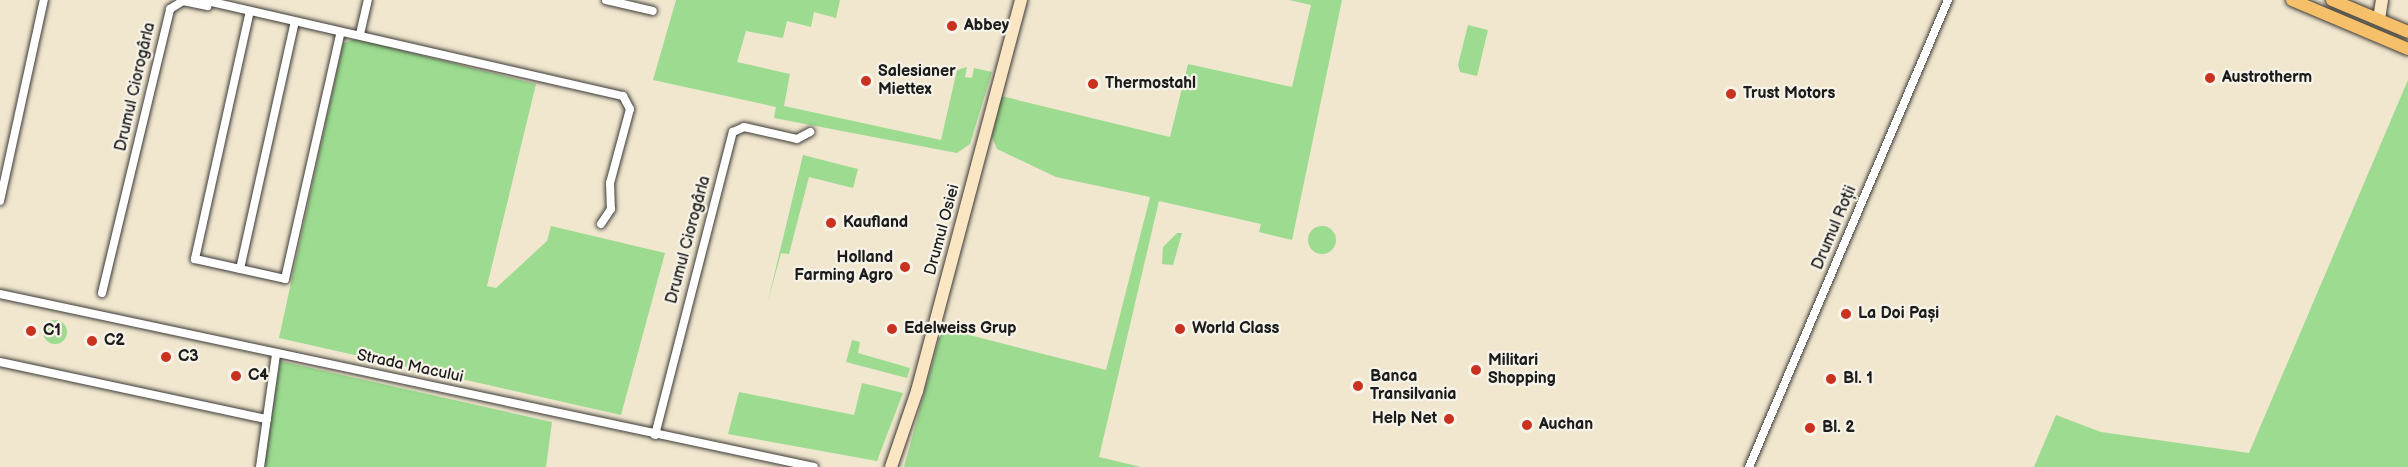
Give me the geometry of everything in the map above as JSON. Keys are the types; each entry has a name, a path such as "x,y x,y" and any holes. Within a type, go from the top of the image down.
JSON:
{"main road":[{"path":"2292,0 2408,49"},
{"path":"2332,0 2408,32"}],"street":[{"path":"0,201 44,0"},
{"path":"203,0 616,92 629,103 610,183 611,209 601,224"},
{"path":"360,34 368,0"},
{"path":"606,0 653,12"},
{"name":"Drumul Osiei","path":"891,466 917,391 1022,0"},
{"name":"Drumul Roții","path":"1749,467 1948,0"},
{"path":"2379,20 2382,0"},
{"name":"Drumul Ciorogârla","path":"102,293 170,9 183,1 340,35 360,34"},
{"path":"249,15 195,259 285,279 340,35"},
{"path":"240,269 294,25"},
{"name":"Drumul Ciorogârla","path":"655,435 733,132 744,127 797,139 810,132"},
{"name":"Strada Macului","path":"0,294 814,467"},
{"path":"260,467 276,354"},
{"path":"0,362 267,420"}],"green space":[{"path":"676,0 840,0 836,18 814,12 811,27 787,21 783,38 746,31 737,62 790,74 784,106 941,140 957,70 967,67 965,77 972,78 974,68 992,72 970,144 957,153 774,118 776,107 653,80"},
{"path":"1289,0 1342,0 1292,240 1259,232 1261,224 1159,201 1099,457 1141,467 904,467 942,328 1106,370 1150,197 1056,177 997,149 992,137 1001,96 1170,137 1188,64 1292,87 1311,5"},
{"path":"1468,25 1488,30 1477,76 1460,72 1458,65"},
{"path":"356,39 536,84 487,286 496,288 547,241 551,226 665,253 621,415 279,338 343,43"},
{"path":"2408,80 2408,467 2034,467 2056,415 2101,432 2249,453"},
{"path":"803,155 858,169 853,188 809,177 789,254 781,253 767,305"},
{"path":"1322,226 1332,230 1336,240 1332,250 1322,254 1312,250 1308,240 1312,230"},
{"path":"1177,233 1182,233 1173,265 1162,264 1163,247"},
{"path":"55,320 64,323 67,332 64,341 55,344 46,341 43,332 46,323"},
{"path":"852,340 860,342 858,353 910,368 907,378 846,362"},
{"path":"280,361 552,422 546,467 264,467"},
{"path":"862,383 903,393 877,461 728,434 739,392 854,415"}],"place":[{"name":"Abbey","path":"952,26"},
{"name":"Austrotherm","path":"2210,78"},
{"name":"Salesianer Miettex","path":"866,81"},
{"name":"Thermostahl","path":"1093,84"},
{"name":"Trust Motors","path":"1731,94"},
{"name":"Kaufland","path":"831,223"},
{"name":"Holland Farming Agro","path":"905,267"},
{"name":"La Doi Pași","path":"1846,314"},
{"name":"Edelweiss Grup","path":"892,329"},
{"name":"World Class","path":"1180,329"},
{"name":"C1","path":"31,331"},
{"name":"C2","path":"92,341"},
{"name":"C3","path":"166,357"},
{"name":"Militari Shopping","path":"1476,370"},
{"name":"C4","path":"236,376"},
{"name":"Bl. 1","path":"1831,379"},
{"name":"Banca Transilvania","path":"1358,386"},
{"name":"Help Net","path":"1449,419"},
{"name":"Auchan","path":"1527,425"},
{"name":"Bl. 2","path":"1810,428"}]}
